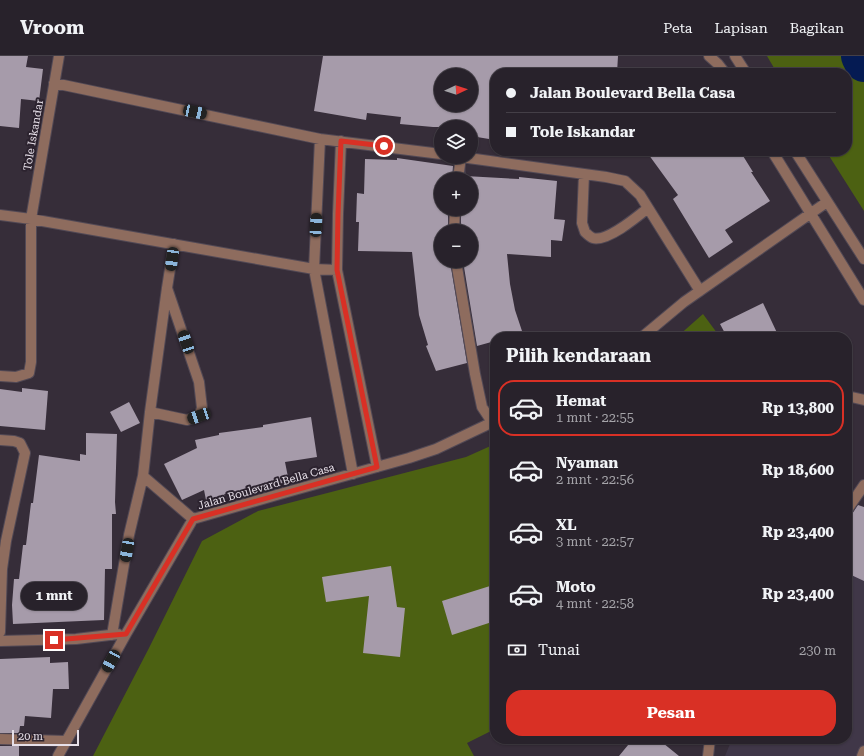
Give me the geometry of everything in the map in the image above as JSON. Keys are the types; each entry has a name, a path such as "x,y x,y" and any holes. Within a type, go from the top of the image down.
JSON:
{"street":[{"name":"Tole Iskandar","path":"0,376 16,377 28,373 31,362 31,219 59,56"},
{"path":"709,56 721,68"},
{"path":"735,56 743,68"},
{"path":"54,83 320,138 434,153"},
{"path":"320,138 314,268 354,474"},
{"path":"341,141 337,270 377,467"},
{"path":"775,156 864,300"},
{"path":"798,156 864,259"},
{"path":"478,159 625,181 640,195 700,291"},
{"path":"584,174 582,223 584,232 592,238 600,238 616,231 648,208"},
{"path":"648,332 684,302 827,202"},
{"path":"0,215 31,219 314,268 337,270"},
{"path":"112,635 129,535 143,476 150,412 174,244"},
{"name":"Jalan Boulevard Bella Casa","path":"457,268 476,380 482,407 490,417"},
{"path":"150,412 187,420 199,416 202,408 199,382 167,288"},
{"path":"852,397 864,400"},
{"name":"Jalan Boulevard Bella Casa","path":"58,756 126,634 193,519 436,450 490,424"},
{"path":"0,440 20,443 25,453 3,541 0,632"},
{"path":"143,476 193,519"},
{"path":"852,503 864,485"},
{"path":"0,641 76,639 126,634"},
{"path":"0,739 66,741"},
{"path":"708,756 709,744"},
{"path":"862,756 864,751"}],"shaded area":[{"path":"864,513 864,756 725,756 730,744 852,744 852,531"}],"green space":[{"path":"767,56 864,56 864,211 829,156 852,156 852,68 774,68"},
{"path":"703,314 716,332 683,332"},
{"path":"490,446 490,732 467,743 474,756 93,756 202,541 258,511 466,457"}],"building":[{"path":"0,56 28,56 26,67 43,69 39,101 21,99 19,128 0,126"},
{"path":"323,56 618,56 617,68 490,68 490,139 478,137 478,120 434,120 433,127 400,124 401,117 367,113 366,120 314,111"},
{"path":"650,156 743,156 753,172 751,172 770,201 725,230 733,242 709,258 673,199 678,195"},
{"path":"397,158 453,166 453,172 434,172 434,216 448,216 448,224 434,224 434,268 451,268 467,363 436,371 426,346 428,345 419,315 412,252 358,251 359,222 356,222 357,193 364,194 365,159 397,160"},
{"path":"478,177 519,179 519,177 557,181 554,219 565,220 562,241 551,240 551,257 507,254 510,284 515,310 522,332 490,332 490,342 477,346 464,268 478,268 478,224 461,224 461,216 478,216"},
{"path":"763,303 777,332 724,332 720,324"},
{"path":"22,388 48,391 45,430 0,426 0,389 22,392"},
{"path":"129,402 140,423 121,432 110,412"},
{"path":"311,417 317,457 285,462 289,482 266,486 267,488 224,494 225,496 206,500 204,490 182,500 164,464 197,448 195,440 219,435 219,433 263,427 263,425"},
{"path":"86,433 117,434 116,514 112,514 112,569 105,569 104,620 13,624 12,605 14,579 19,579 23,545 26,545 39,455 80,461 80,454 86,455"},
{"path":"858,505 864,507 864,581 852,575 852,514"},
{"path":"391,566 397,607 405,608 400,657 363,653 369,596 326,602 322,577"},
{"path":"490,586 490,623 452,635 442,601"},
{"path":"50,657 50,663 68,662 69,689 53,689 51,718 25,716 24,726 20,726 19,733 0,733 0,659"},
{"path":"629,744 664,744 679,756 619,756"},
{"path":"0,746 19,746 19,756 0,756"}],"waterway":[{"path":"861,56 864,62"}],"route":[{"path":"54,640 126,634 193,519 377,467 337,270 338,214 341,141 384,146"}]}
